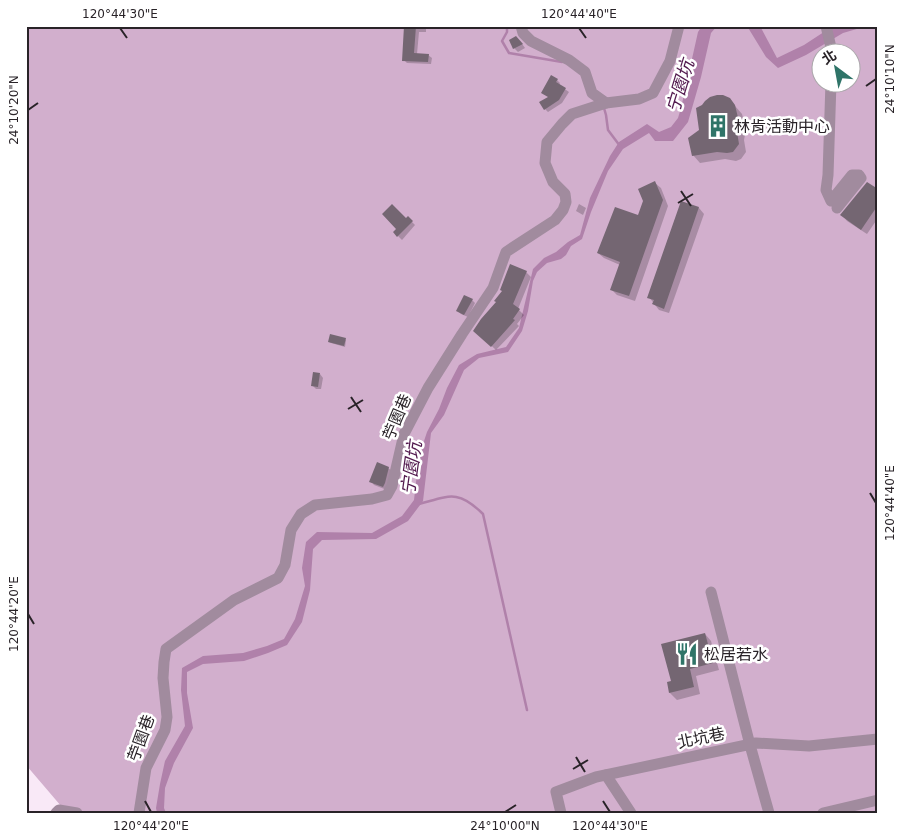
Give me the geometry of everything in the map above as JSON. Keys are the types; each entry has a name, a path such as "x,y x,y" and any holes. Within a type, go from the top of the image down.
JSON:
{"street":[{"path":"521,26 523,33 530,41 569,60 585,72 592,93 606,103"},
{"name":"苧園巷","path":"139,813 146,768 165,730 167,717 163,678 166,649 234,600 278,578 285,565 291,530 301,514 315,505 372,499 387,495 392,486 404,434 428,388 493,288 506,252 555,220 563,210 566,202 565,194 554,182 545,163 548,142 572,114 606,103 639,100 653,93 670,61 679,26"},
{"path":"826,26 830,42"},
{"path":"831,92 826,190 831,201 852,175 859,175 861,178 837,208"},
{"path":"711,592 768,813"},
{"name":"北坑巷","path":"561,813 556,792 596,777 756,743 808,746 878,739"},
{"path":"606,775 631,813"},
{"path":"823,813 878,800"},
{"path":"56,813 60,810 77,813"}],"shaded area":[{"path":"26,26 878,26 878,813 67,813 26,765"},
{"path":"702,26 717,26 711,33 688,122 673,141 655,141 649,133 623,149 608,171 582,239 571,246 566,255 561,259 547,263 537,272 533,281 528,311 522,331 508,352 479,358 464,370 444,415 431,433 423,501 408,521 376,539 322,540 313,549 310,590 302,622 287,645 244,661 203,664 187,672 187,693 193,728 174,763 165,788 164,808 166,813 157,813 156,808 165,761 185,726 181,690 182,668 203,656 243,653 284,639 295,619 305,586 302,568 306,542 317,532 372,533 402,516 414,500 419,456 427,432 459,365 477,354 506,347 519,328 533,269 544,258 580,235 590,198 610,156 619,142 647,124 659,132 671,127 678,118 698,32"},
{"path":"747,26 760,26 777,58 804,45 833,26 867,26 843,33 828,42 812,42 812,51 778,68 766,57"}],"building":[{"path":"404,26 416,26 414,53 429,54 428,62 402,61"},
{"path":"516,36 523,44 513,49 509,40"},
{"path":"551,75 558,79 556,82 566,88 559,100 544,110 539,102 548,97 541,93"},
{"name":"林肯活動中心","path":"717,95 730,98 735,105 739,122 737,132 739,144 733,152 717,152 692,156 688,138 699,130 696,108 710,97"},
{"path":"655,181 663,200 629,296 610,290 620,262 597,253 615,207 638,215 643,201 638,189"},
{"path":"867,182 878,189 878,205 861,230 840,215"},
{"path":"681,201 699,207 664,309 652,304 654,300 647,298"},
{"path":"392,204 406,218 408,216 413,221 397,237 393,232 396,229 382,214"},
{"path":"510,264 527,271 513,304 520,309 513,319 515,320 491,347 473,331 496,302 494,301 502,291 500,290"},
{"path":"464,295 473,299 464,315 456,311"},
{"path":"330,334 346,338 344,346 328,342"},
{"path":"313,372 320,373 318,387 311,386"},
{"path":"377,462 389,467 383,487 369,482"},
{"name":"松居若水","path":"705,633 713,663 690,669 694,687 669,693 667,682 671,681 661,644"}],"waterway":[{"path":"507,26 507,32 502,41 509,53 562,62"},
{"path":"604,108 608,130 620,146"},
{"name":"宁園坑","path":"419,504 446,497 460,498 467,501 483,514 527,710"}],"place":[{"name":"林肯活動中心","path":"718,126"},
{"name":"松居若水","path":"687,654"}]}
